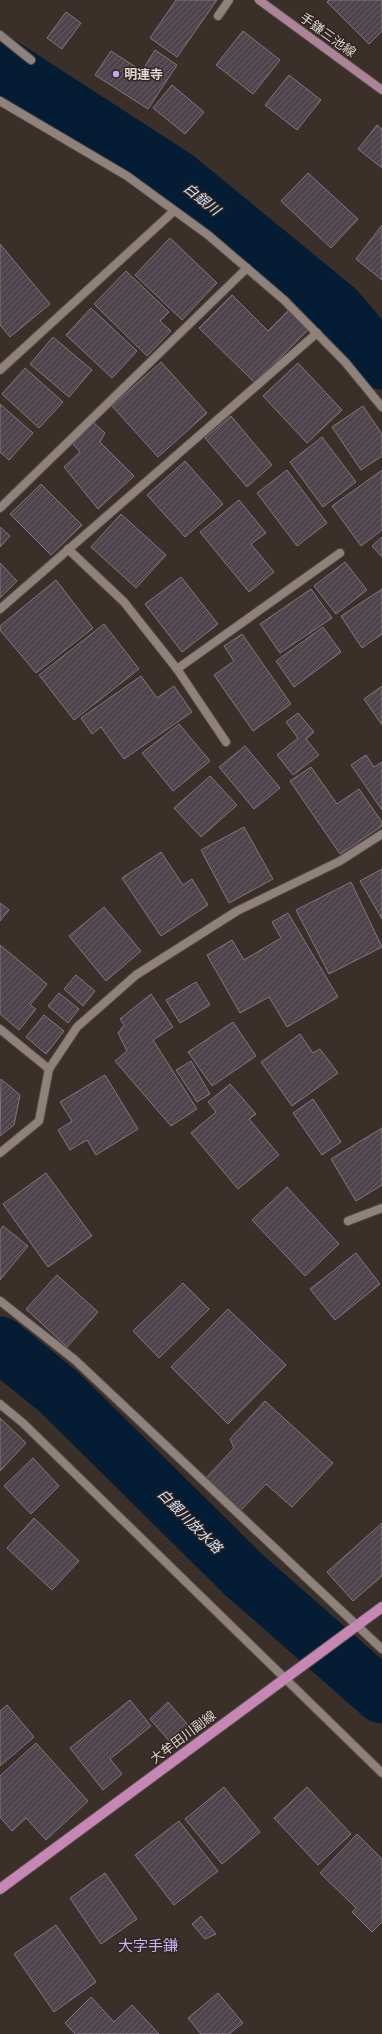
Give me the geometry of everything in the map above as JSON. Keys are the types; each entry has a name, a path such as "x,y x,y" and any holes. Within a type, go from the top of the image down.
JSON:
{"main road":[{"name":"手鎌三池線","path":"259,0 382,90"},
{"name":"大牟田川副線","path":"0,1889 382,1607"}],"street":[{"path":"218,16 230,0"},
{"path":"0,34 31,60"},
{"path":"0,101 127,176 208,235 284,300 345,362 382,407"},
{"path":"0,370 174,211"},
{"path":"0,508 247,268"},
{"path":"0,609 316,333"},
{"path":"68,549 124,602 177,669 226,742"},
{"path":"177,669 340,553"},
{"path":"0,1153 39,1121 49,1069 77,1027 136,975 237,912 340,861 382,834"},
{"path":"0,1029 49,1069"},
{"path":"348,1221 382,1208"},
{"path":"0,1301 75,1360 355,1627 382,1649"},
{"path":"0,1404 23,1423 382,1773"}],"building":[{"path":"176,0 217,0 177,57 150,38"},
{"path":"329,0 382,0 382,31 369,44 327,2"},
{"path":"66,12 81,23 62,49 47,38"},
{"path":"243,31 280,60 253,94 216,65"},
{"path":"155,50 177,65 148,109 95,75 111,51 142,71"},
{"path":"289,75 321,100 297,130 265,105"},
{"path":"172,85 204,112 185,134 153,108"},
{"path":"377,125 382,129 382,168 358,149"},
{"path":"308,173 358,219 331,248 281,201"},
{"path":"382,225 382,280 356,259"},
{"path":"170,238 217,283 182,320 135,275"},
{"path":"0,244 50,304 10,337 0,325"},
{"path":"126,271 169,312 160,321 171,331 147,356 94,304"},
{"path":"232,295 268,331 289,310 308,330 255,383 199,328"},
{"path":"91,308 137,351 112,378 66,335"},
{"path":"53,337 92,370 69,397 30,364"},
{"path":"161,362 207,413 158,457 112,406"},
{"path":"298,363 342,410 307,443 263,396"},
{"path":"25,368 63,402 39,428 2,394"},
{"path":"0,404 33,433 9,460 0,452"},
{"path":"363,406 382,434 382,456 361,470 332,427"},
{"path":"231,416 272,465 247,487 205,438"},
{"path":"94,423 105,433 100,442 134,476 98,509 64,467 80,452 73,444"},
{"path":"322,437 356,482 323,507 290,462"},
{"path":"185,461 223,504 185,537 147,495"},
{"path":"287,470 327,523 297,546 257,493"},
{"path":"382,470 382,530 361,546 332,506"},
{"path":"41,484 82,525 51,555 10,514"},
{"path":"239,500 266,533 251,544 274,572 249,592 200,532"},
{"path":"121,514 166,555 136,588 91,547"},
{"path":"0,527 10,536 0,547"},
{"path":"382,537 382,557 372,546"},
{"path":"345,562 367,590 336,614 314,586"},
{"path":"0,563 17,581 0,598"},
{"path":"181,577 218,624 182,652 145,604"},
{"path":"56,580 93,628 36,673 0,630 0,626"},
{"path":"311,589 332,618 280,653 260,624"},
{"path":"382,589 382,634 362,648 341,616"},
{"path":"104,624 139,669 74,720 39,675"},
{"path":"323,627 341,652 294,687 276,661"},
{"path":"242,634 291,704 253,731 214,675 234,661 224,646"},
{"path":"141,676 157,698 174,686 192,712 124,759 101,727 92,734 81,718"},
{"path":"382,686 382,725 364,699"},
{"path":"298,713 314,732 306,739 319,755 293,775 277,755 298,738 286,722"},
{"path":"179,724 210,761 173,791 142,753"},
{"path":"245,746 280,788 254,809 219,767"},
{"path":"366,755 374,767 382,762 382,810 351,765"},
{"path":"311,767 337,804 359,789 382,822 382,826 340,854 290,781"},
{"path":"210,776 237,805 201,837 174,808"},
{"path":"244,827 273,879 229,903 201,850"},
{"path":"161,852 183,885 192,879 208,905 161,936 122,878"},
{"path":"382,869 382,919 360,881"},
{"path":"351,882 382,947 329,974 296,910"},
{"path":"0,903 9,910 0,921"},
{"path":"104,907 141,951 106,981 69,936"},
{"path":"288,913 338,997 287,1027 269,997 240,1013 207,955 232,940 244,960 281,938 272,922"},
{"path":"0,945 47,984 30,1005 36,1009 19,1030 0,1014"},
{"path":"76,975 95,991 83,1006 64,989"},
{"path":"196,982 210,1005 180,1023 166,1000"},
{"path":"59,993 79,1009 68,1023 48,1006"},
{"path":"151,994 173,1027 153,1040 197,1109 171,1126 115,1061 127,1051 118,1033 124,1025 120,1019"},
{"path":"44,1015 64,1031 46,1054 26,1037"},
{"path":"233,1022 256,1056 212,1086 188,1052"},
{"path":"300,1034 313,1053 320,1049 338,1073 292,1106 261,1062"},
{"path":"191,1061 210,1094 197,1102 176,1070"},
{"path":"105,1075 138,1129 96,1155 87,1140 70,1150 58,1130 72,1121 60,1102"},
{"path":"1,1079 20,1095 14,1125 0,1136"},
{"path":"230,1084 256,1114 249,1119 279,1155 238,1189 191,1133 216,1112 208,1102"},
{"path":"313,1099 341,1142 322,1155 293,1113"},
{"path":"382,1128 382,1185 356,1201 331,1159"},
{"path":"46,1173 92,1236 48,1267 3,1204"},
{"path":"287,1187 339,1244 305,1276 252,1220"},
{"path":"3,1226 28,1246 0,1280 0,1230"},
{"path":"356,1253 380,1284 335,1320 310,1289"},
{"path":"57,1275 98,1312 67,1347 26,1309"},
{"path":"183,1283 209,1309 159,1358 133,1331"},
{"path":"228,1309 286,1365 228,1424 171,1367"},
{"path":"265,1401 333,1463 292,1507 266,1484 240,1511 205,1479 234,1448 230,1439"},
{"path":"0,1418 26,1443 0,1471"},
{"path":"33,1458 59,1486 31,1514 4,1486"},
{"path":"34,1518 79,1561 52,1590 7,1548"},
{"path":"382,1523 382,1576 353,1601 327,1572"},
{"path":"130,1700 151,1726 110,1759 122,1774 103,1790 70,1748"},
{"path":"168,1702 189,1726 171,1743 150,1719"},
{"path":"7,1705 34,1737 0,1766 0,1711"},
{"path":"36,1743 88,1801 46,1840 26,1818 12,1831 0,1817 0,1776"},
{"path":"224,1787 260,1832 222,1864 185,1819"},
{"path":"307,1787 351,1834 318,1865 274,1818"},
{"path":"179,1821 218,1871 174,1905 135,1855"},
{"path":"357,1834 382,1859 382,1922 372,1932 352,1912 356,1908 320,1873"},
{"path":"105,1873 137,1919 101,1944 70,1898"},
{"path":"201,1916 216,1934 205,1939 192,1924"},
{"path":"56,1925 96,1982 54,2012 14,1954"},
{"path":"218,1993 243,2023 229,2034 201,2034 188,2018"},
{"path":"91,1997 114,2022 132,2005 159,2034 75,2034 65,2023"}],"waterway":[{"name":"白銀川","path":"0,63 176,177 337,309 382,362"},
{"name":"白銀川放水路","path":"0,1344 59,1392 243,1574 382,1696"}],"place":[{"name":"明連寺","path":"116,74"}],"district":[{"name":"大字手鎌","path":"148,1945"}]}
